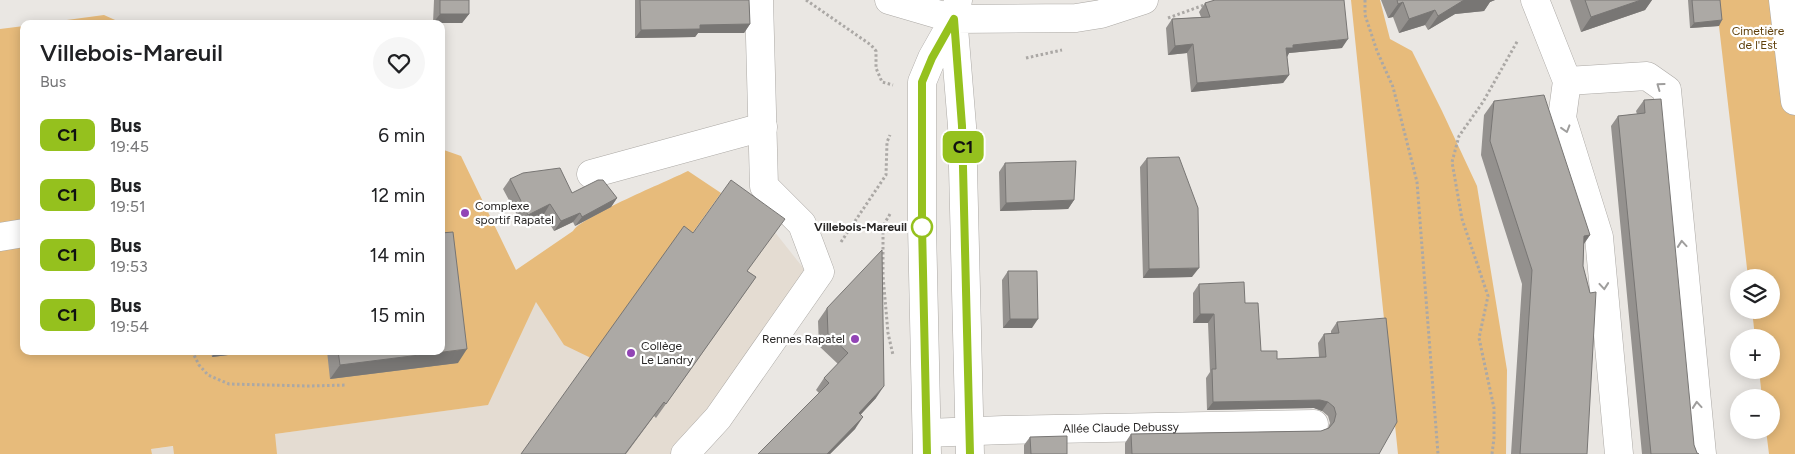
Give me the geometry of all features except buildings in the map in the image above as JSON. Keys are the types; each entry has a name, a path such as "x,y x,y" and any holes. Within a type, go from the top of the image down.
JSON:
{"main road":[{"path":"685,454 718,418 820,272 802,224 764,186 759,0"},
{"path":"889,0 1076,18 1101,14 1144,0"},
{"path":"1783,0 1795,102"},
{"path":"1535,1 1567,81 1562,118 1599,237 1619,454"},
{"path":"954,6 962,126 970,443"},
{"path":"927,444 922,226 922,82 954,6"},
{"path":"1567,81 1646,76 1667,90 1702,454"},
{"path":"591,174 763,127"},
{"path":"0,237 20,234"},
{"name":"Allée Claude Debussy","path":"927,444 1314,424"}],"path":[{"path":"806,0 871,45 876,52 876,68 882,82 893,85 897,91"},
{"path":"1365,0 1365,15 1377,51 1393,87 1417,182 1438,454"},
{"path":"1492,454 1494,408 1479,338 1488,296 1462,218 1452,162 1459,136 1483,102 1518,40 1526,14 1535,1"},
{"path":"1026,58 1066,50"},
{"path":"840,242 886,175 887,142 891,134"},
{"path":"194,355 199,365 208,375 229,384 309,386 346,384"}],"shaded area":[{"name":"Collège Le Landry","path":"688,171 774,231 808,274 691,434 673,454 152,454 151,449 487,405 536,301 577,225"}],"green space":[{"path":"1351,0 1380,0 1390,39 1412,51 1477,186 1507,370 1506,454 1398,454"},
{"name":"Cimetière de l'Est","path":"1716,0 1795,0 1795,454 1769,454 1767,439 1780,439 1780,389 1761,389 1760,379 1780,379 1780,329 1754,329 1753,319 1780,319 1780,269 1747,269"},
{"path":"104,15 115,20 67,20"},
{"name":"Complexe sportif Rapatel","path":"20,26 20,355 445,355 445,150 461,156 516,270 593,216 688,171 721,193 683,246 591,358 564,345 536,302 488,405 275,434 277,454 174,454 173,446 151,449 152,454 0,454 0,29"}],"bus line":[{"name":"C1","path":"927,454 922,226 922,82 932,58 954,19 962,126 970,454"}],"place":[{"name":"Complexe sportif Rapatel","path":"465,213"},
{"name":"Villebois-Mareuil","path":"922,227"},
{"name":"Rennes Rapatel","path":"855,339"},
{"name":"Collège Le Landry","path":"631,353"}]}
